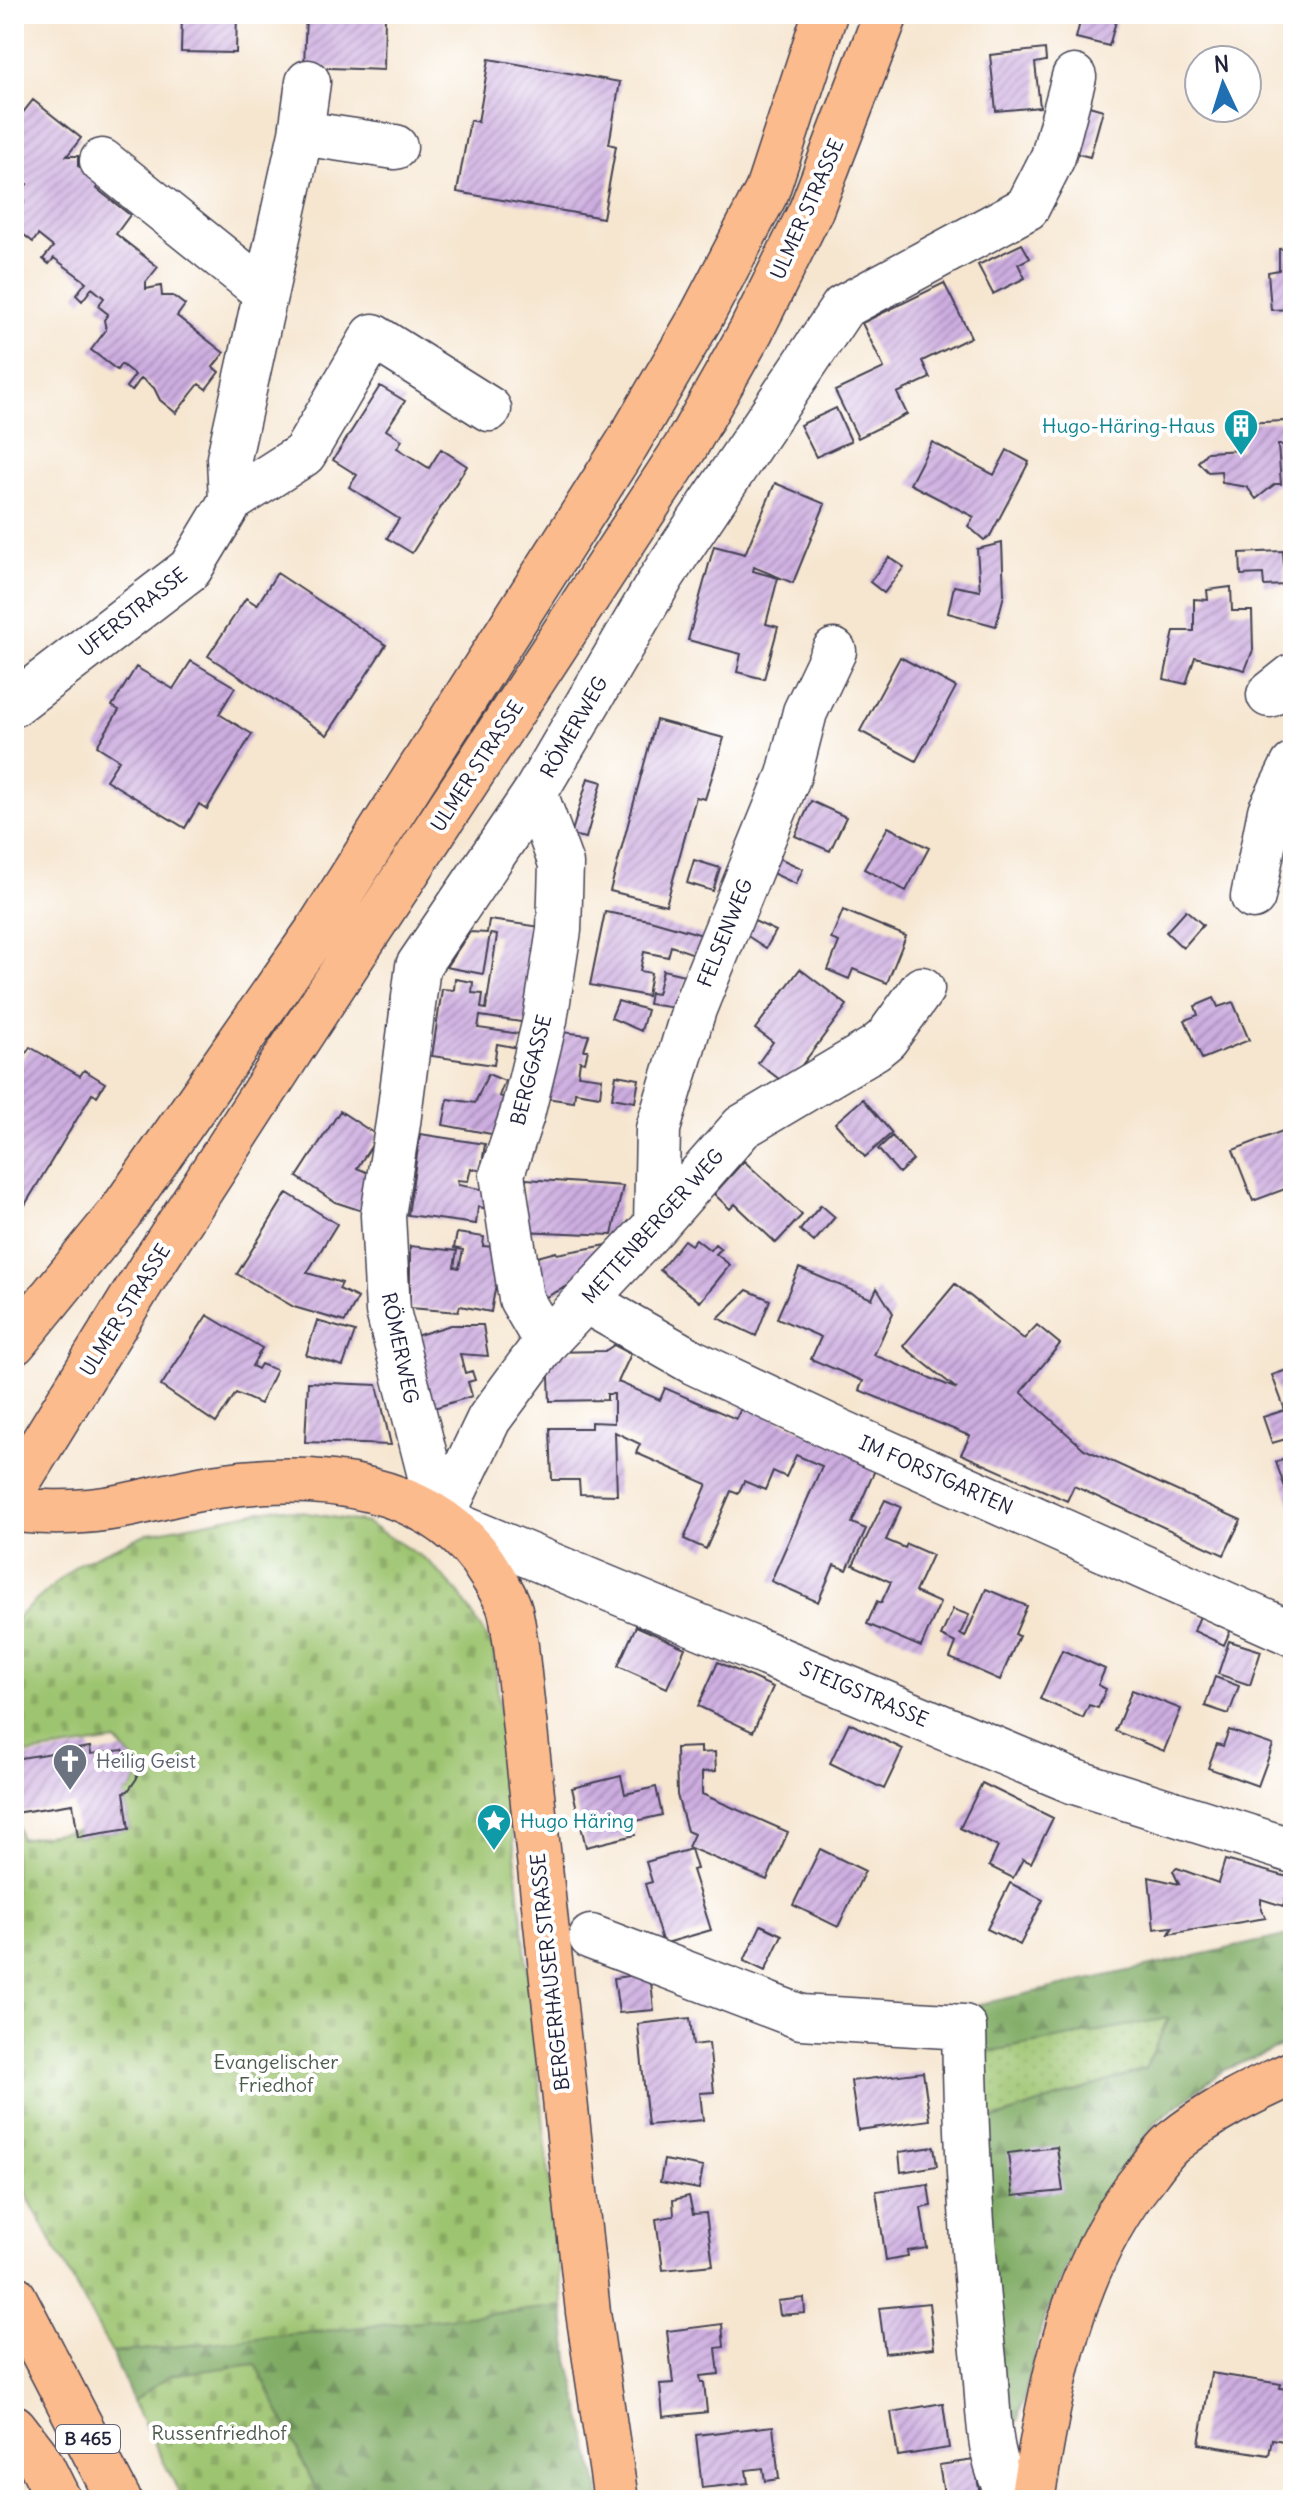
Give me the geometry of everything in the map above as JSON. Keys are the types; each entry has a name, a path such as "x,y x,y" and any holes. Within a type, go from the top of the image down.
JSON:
{"main road":[{"path":"14,1343 120,1213 317,931 627,444 700,319 767,191 825,14"},
{"name":"ULMER STRASSE","path":"14,1489 149,1270 685,448 751,331 811,210 886,14"},
{"name":"BERGERHAUSER STRASSE","path":"14,1510 70,1513 120,1507 215,1486 265,1480 315,1481 374,1491 441,1519 468,1541 510,1607 588,2312 616,2500"},
{"path":"1032,2500 1048,2403 1061,2350 1080,2290 1127,2198 1170,2144 1241,2097 1293,2073"},
{"name":"B 465","path":"14,2297 119,2500"},
{"name":"B 465","path":"14,2427 38,2458 59,2500"}],"street":[{"name":"RÖMERWEG","path":"441,1519 388,1311 383,1215 418,966 535,793 663,575 843,307 1027,208 1053,157 1074,77"},
{"path":"231,501 229,458 301,133 308,82"},
{"path":"301,133 395,147"},
{"path":"102,161 265,292"},
{"path":"231,501 304,454 373,336 489,409"},
{"name":"UFERSTRASSE","path":"14,704 190,569 231,501"},
{"name":"FELSENWEG","path":"656,1225 658,1129 694,1009 789,775 805,712 834,651"},
{"path":"1253,897 1270,811 1293,765"},
{"name":"BERGGASSE","path":"535,793 561,864 559,930 545,1020 522,1115 502,1174 521,1299 546,1342"},
{"name":"METTENBERGER WEG","path":"441,1519 489,1419 546,1342 656,1225 742,1127 875,1048 886,1039 922,989"},
{"name":"IM FORSTGARTEN","path":"586,1301 693,1362 839,1431 1293,1634"},
{"name":"STEIGSTRASSE","path":"441,1519 1072,1781 1293,1851"},
{"path":"591,1937 801,2017 964,2027 973,2259 993,2448 1001,2483 1012,2498 1020,2500"}],"green space":[{"name":"Evangelischer Friedhof","path":"277,1508 367,1523 428,1561 459,1593 493,1648 563,2306 112,2353 25,2192 14,2122 14,1819 17,1818 20,1839 77,1830 78,1837 129,1829 124,1792 129,1792 138,1778 135,1761 116,1741 14,1756 14,1620 79,1563 148,1533"},
{"path":"1293,1934 1293,2042 1224,2070 1156,2122 1094,2205 1042,2324 1018,2421 1000,2422 979,2124 1145,2069 1169,2018 975,2054 972,2006"},
{"path":"1169,2017 1145,2069 979,2124 975,2054"},
{"path":"563,2306 569,2359 601,2500 321,2500 256,2364 170,2375 133,2401 112,2353"},
{"name":"Russenfriedhof","path":"256,2364 321,2500 183,2500 133,2401 170,2375"}],"building":[{"path":"182,14 237,14 236,53 181,52"},
{"path":"306,14 385,14 384,70 304,67"},
{"path":"1082,14 1118,14 1109,46 1076,38"},
{"path":"1045,49 1046,61 1035,63 1040,107 996,111 990,55"},
{"path":"489,59 620,82 609,144 616,146 603,218 457,192 470,120 478,122"},
{"path":"33,100 81,138 67,156 78,156 78,166 104,178 96,188 130,215 116,234 158,267 146,282 146,289 161,286 162,296 173,296 185,305 177,316 224,353 213,367 219,372 206,389 199,384 176,413 141,378 132,391 126,387 135,375 121,364 117,370 91,350 106,330 104,320 108,314 98,306 104,298 92,288 82,301 76,295 86,282 54,258 49,264 43,259 53,247 38,235 33,242 14,227 14,215 24,203 22,191 27,184 19,178 25,171 14,162 14,148 25,134 14,124"},
{"path":"1082,104 1103,110 1090,157 1070,152"},
{"path":"1022,244 1030,258 1018,264 1025,278 993,294 978,265"},
{"path":"1293,248 1293,309 1271,310 1268,272 1279,270 1279,249"},
{"path":"944,283 971,337 922,361 930,378 897,393 907,414 858,438 835,391 884,368 862,323"},
{"path":"380,386 405,401 386,430 402,440 397,448 429,468 441,449 467,466 412,553 387,538 399,519 349,487 357,475 333,460"},
{"path":"836,408 851,441 816,457 800,425"},
{"name":"Hugo-Häring-Haus","path":"1284,421 1292,427 1287,432 1288,445 1278,445 1281,484 1275,484 1256,499 1247,487 1222,483 1221,471 1208,472 1198,462 1207,452 1241,450 1241,423"},
{"path":"932,442 994,475 1007,450 1029,462 990,536 984,540 968,526 974,517 910,484"},
{"path":"775,483 825,504 793,583 754,567 753,571 778,578 766,624 778,627 764,679 737,672 741,654 688,640 714,546 745,554"},
{"path":"1002,543 1004,595 996,626 948,613 954,586 980,591 977,549"},
{"path":"1283,551 1285,585 1264,586 1263,574 1241,575 1240,553"},
{"path":"889,557 904,567 884,593 870,582"},
{"path":"277,573 386,645 327,735 208,656 246,598 257,605"},
{"path":"1231,587 1232,611 1252,611 1253,650 1245,670 1195,657 1186,684 1164,679 1174,631 1194,631 1194,599 1208,600 1207,590"},
{"path":"900,657 956,687 916,761 860,731"},
{"path":"191,661 235,687 219,714 252,734 207,809 199,804 185,828 106,780 119,760 97,746 119,710 112,706 136,667 173,689"},
{"path":"656,720 724,738 705,799 696,797 666,905 610,891"},
{"path":"588,778 602,782 586,838 571,835"},
{"path":"811,801 846,817 830,851 795,836"},
{"path":"888,827 929,848 906,891 864,869"},
{"path":"777,857 803,869 796,884 770,872"},
{"path":"694,860 720,868 713,891 687,883"},
{"path":"843,910 906,936 887,983 853,969 849,979 828,970 839,942 831,939"},
{"path":"1186,910 1203,925 1183,948 1166,932"},
{"path":"605,912 650,920 706,936 700,956 671,946 668,957 644,952 640,971 651,973 647,996 590,985"},
{"path":"750,919 776,931 766,948 743,933"},
{"path":"489,920 549,928 535,1024 480,1016 478,1028 521,1034 519,1048 497,1044 494,1065 432,1056 442,989 454,990 455,979 473,982 472,993 483,994 481,1008 486,1009 497,935 490,934 483,974 446,967 470,932 487,933"},
{"path":"800,969 847,1005 787,1085 758,1063 773,1042 755,1029"},
{"path":"663,970 688,976 675,1008 648,1004 650,993 657,994"},
{"path":"1214,998 1218,1007 1233,1002 1249,1040 1202,1059 1185,1020 1198,1015 1195,1006"},
{"path":"618,1001 647,1010 641,1031 611,1018"},
{"path":"552,1031 589,1035 584,1050 588,1050 585,1062 580,1061 578,1075 602,1078 600,1096 575,1092 574,1102 538,1097"},
{"path":"30,1047 80,1076 84,1070 105,1083 97,1096 92,1094 14,1223 14,1066 17,1068"},
{"path":"488,1074 505,1081 499,1096 510,1100 502,1136 443,1125 448,1099 475,1103"},
{"path":"616,1075 639,1079 635,1102 612,1098"},
{"path":"863,1099 892,1133 865,1157 835,1123"},
{"path":"340,1111 378,1136 357,1168 373,1175 368,1213 335,1202 297,1177"},
{"path":"1293,1127 1293,1186 1253,1201 1233,1150"},
{"path":"420,1134 485,1144 481,1171 471,1168 468,1181 457,1180 458,1185 486,1190 485,1209 478,1206 476,1224 408,1215"},
{"path":"892,1136 913,1160 899,1173 878,1149"},
{"path":"744,1161 802,1215 776,1243 735,1204 730,1209 714,1194"},
{"path":"526,1179 623,1186 612,1235 522,1231"},
{"path":"287,1193 337,1224 307,1273 342,1283 339,1289 358,1298 345,1322 294,1307 237,1274"},
{"path":"821,1205 835,1217 814,1242 800,1230"},
{"path":"457,1233 484,1237 483,1246 494,1247 497,1278 491,1312 460,1306 458,1312 410,1308 410,1246 457,1251 454,1267 459,1268 463,1250 454,1248"},
{"path":"696,1239 710,1250 715,1244 721,1249 716,1254 730,1265 700,1302 660,1270 684,1240 691,1245"},
{"path":"607,1245 608,1263 604,1268 538,1301 530,1259"},
{"path":"799,1268 872,1299 877,1288 893,1313 874,1355 957,1389 903,1346 955,1284 1024,1339 1037,1325 1060,1344 1021,1392 1084,1449 1241,1520 1224,1555 1074,1486 1067,1501 961,1454 970,1436 859,1390 863,1381 811,1359 821,1337 777,1318"},
{"path":"747,1290 770,1300 756,1336 718,1318"},
{"path":"207,1315 262,1348 252,1366 258,1369 261,1364 276,1370 260,1404 236,1393 216,1423 161,1386"},
{"path":"317,1321 355,1332 343,1366 306,1355"},
{"path":"451,1325 483,1325 488,1356 460,1354 465,1373 472,1371 475,1380 468,1382 472,1396 431,1409 409,1338"},
{"path":"614,1345 631,1354 618,1382 660,1400 665,1388 736,1419 743,1404 878,1463 852,1523 866,1529 847,1570 834,1565 818,1602 771,1581 822,1466 796,1455 786,1477 773,1471 765,1490 744,1481 738,1494 731,1491 706,1549 684,1539 707,1484 636,1453 640,1444 615,1432 617,1495 580,1494 579,1480 552,1480 550,1428 591,1428 591,1422 614,1423 614,1394 607,1394 607,1400 550,1401 548,1352 605,1351"},
{"path":"1293,1368 1293,1437 1272,1443 1263,1417 1285,1410 1272,1375"},
{"path":"308,1382 377,1385 391,1445 305,1442"},
{"path":"1293,1457 1293,1511 1276,1462"},
{"path":"885,1500 901,1507 886,1540 905,1548 907,1544 932,1555 915,1592 940,1603 921,1647 867,1624 877,1601 881,1603 891,1582 853,1565"},
{"path":"986,1589 1027,1606 1015,1634 1019,1636 1000,1680 950,1658 956,1643 941,1636 953,1609 969,1615 960,1634 965,1637"},
{"path":"1200,1616 1231,1629 1224,1645 1194,1631"},
{"path":"636,1626 685,1648 667,1688 618,1666"},
{"path":"1229,1641 1261,1651 1250,1685 1218,1674"},
{"path":"1062,1650 1105,1669 1098,1685 1106,1689 1098,1708 1089,1705 1083,1718 1040,1699"},
{"path":"718,1662 773,1687 753,1732 698,1706"},
{"path":"1215,1677 1239,1686 1229,1714 1205,1706"},
{"path":"1132,1690 1181,1709 1164,1751 1115,1731"},
{"path":"849,1723 903,1749 884,1789 830,1763"},
{"path":"1229,1730 1273,1745 1258,1786 1208,1768 1217,1744 1223,1746"},
{"name":"Heilig Geist","path":"90,1747 91,1754 123,1750 135,1761 137,1778 124,1792 129,1829 78,1837 73,1804 14,1813 14,1759"},
{"path":"701,1747 701,1753 715,1752 716,1771 702,1772 702,1794 788,1832 767,1880 688,1847 694,1834 687,1831 677,1795 676,1748"},
{"path":"621,1776 625,1794 656,1787 662,1815 632,1822 635,1835 586,1847 572,1788"},
{"path":"982,1783 1053,1818 1031,1863 1023,1859 1013,1878 989,1866 998,1847 960,1828"},
{"path":"691,1849 697,1869 692,1870 711,1930 663,1944 645,1884 652,1882 646,1862"},
{"path":"820,1849 865,1871 838,1927 793,1905"},
{"path":"1225,1860 1292,1878 1283,1906 1261,1899 1261,1909 1266,1918 1169,1934 1173,1927 1154,1929 1149,1877 1179,1884 1173,1871 1177,1868 1218,1883"},
{"path":"1010,1883 1043,1900 1020,1945 987,1929"},
{"path":"761,1925 782,1935 765,1971 744,1961"},
{"path":"650,1973 654,2010 619,2013 614,1978"},
{"path":"690,2018 693,2045 709,2043 714,2092 700,2093 703,2120 648,2125 638,2024"},
{"path":"923,2072 930,2120 858,2130 851,2081"},
{"path":"934,2147 937,2166 901,2172 899,2152"},
{"path":"1057,2147 1063,2191 1013,2196 1008,2153"},
{"path":"664,2160 703,2167 699,2189 660,2182"},
{"path":"928,2184 931,2206 921,2208 927,2248 907,2251 908,2256 886,2260 876,2191"},
{"path":"689,2196 693,2214 706,2213 713,2265 663,2270 656,2219 674,2216 673,2200"},
{"path":"804,2298 805,2313 780,2315 778,2301"},
{"path":"929,2303 934,2348 885,2353 879,2308"},
{"path":"722,2324 724,2347 716,2348 719,2374 700,2376 701,2382 704,2382 707,2412 663,2417 660,2384 673,2383 667,2331"},
{"path":"1211,2373 1281,2384 1280,2388 1293,2390 1293,2436 1285,2435 1284,2441 1272,2439 1269,2455 1199,2444"},
{"path":"943,2403 949,2448 898,2456 891,2412"},
{"path":"773,2426 779,2479 765,2481 763,2468 746,2470 748,2483 702,2488 696,2435"},
{"path":"974,2460 981,2500 945,2500 939,2465"}],"place":[{"name":"Hugo-Häring-Haus","path":"1241,457"},
{"name":"Heilig Geist","path":"70,1792"},
{"name":"Hugo Häring","path":"494,1852"}]}
